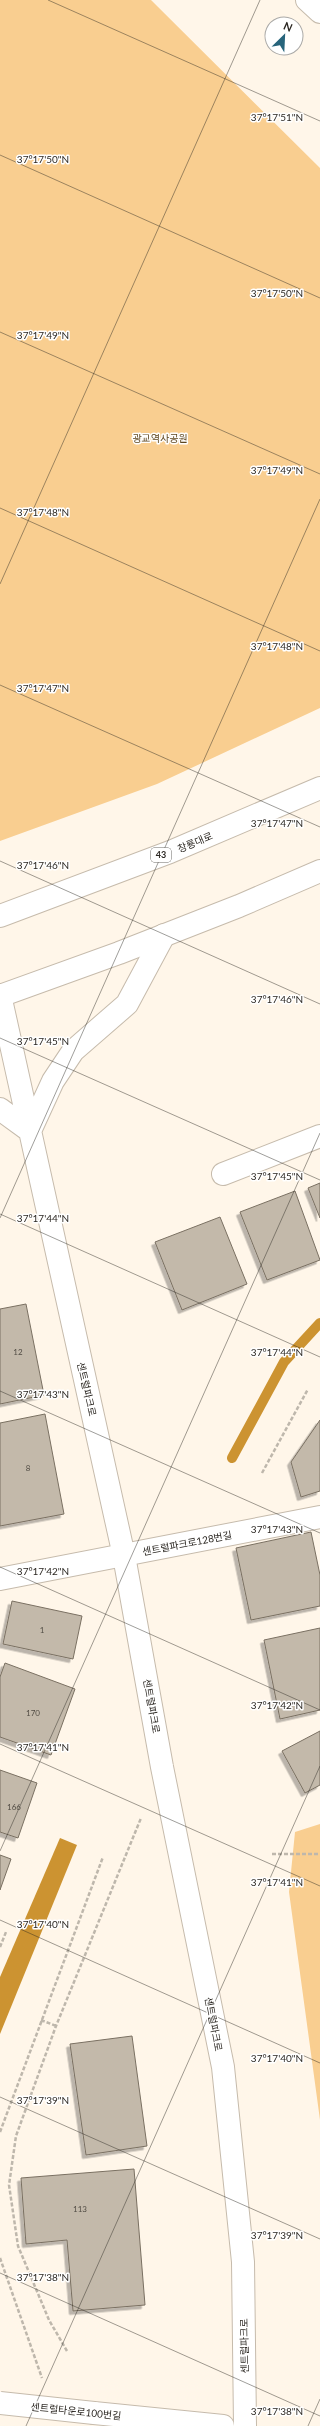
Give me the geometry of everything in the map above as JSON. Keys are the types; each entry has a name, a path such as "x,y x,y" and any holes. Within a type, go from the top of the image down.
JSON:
{"main road":[{"path":"307,0 320,11"},
{"path":"311,0 320,11"},
{"name":"창룡대로","path":"0,916 170,852 320,788"},
{"path":"0,995 164,935 320,870"},
{"path":"0,1109 30,1131 53,1081 61,1069 74,1051 127,1004 164,935"},
{"name":"센트럴파크로","path":"0,995 124,1556 162,1766 223,2067 243,2262 245,2426"},
{"path":"223,1174 320,1136"},
{"name":"센트럴파크로128번길","path":"0,1579 320,1517"},
{"name":"센트럴타운로100번길","path":"0,2403 223,2426"}],"path":[{"path":"262,1473 308,1389"},
{"path":"67,2351 49,2320 18,2246 9,2185 16,2136 56,2026 141,1817"},
{"path":"272,1854 320,1854"},
{"path":"0,2132 103,1857"},
{"path":"0,1947 6,1932"},
{"path":"41,2020 56,2026"},
{"path":"0,2258 44,2383"}],"green space":[{"name":"광교역사공원","path":"0,0 151,0 320,168 320,708 157,784 0,841"},
{"path":"320,1824 320,2120 289,1892 295,1832"}],"shaded area":[{"path":"60,1838 77,1845 0,2034 0,1977"}],"building":[{"path":"320,1183 320,1218 308,1188"},
{"path":"295,1191 320,1260 267,1280 240,1212"},
{"path":"220,1217 247,1284 182,1310 155,1242"},
{"path":"26,1304 44,1395 0,1404 0,1309"},
{"path":"45,1414 64,1514 0,1526 0,1423"},
{"path":"320,1420 320,1491 301,1497 291,1462"},
{"path":"311,1532 320,1575 320,1606 251,1620 236,1548"},
{"path":"12,1601 82,1616 73,1659 3,1644"},
{"path":"320,1628 320,1710 280,1719 264,1640"},
{"path":"5,1663 75,1689 51,1755 0,1737 0,1677"},
{"path":"320,1731 320,1785 305,1793 282,1751"},
{"path":"0,1770 37,1783 18,1838 0,1832"},
{"path":"0,1855 11,1859 0,1890"},
{"path":"132,2036 147,2146 86,2155 70,2044"},
{"path":"134,2169 145,2305 73,2311 67,2240 26,2244 21,2178"}],"waterway":[{"path":"232,1458 284,1362 320,1323"}]}
